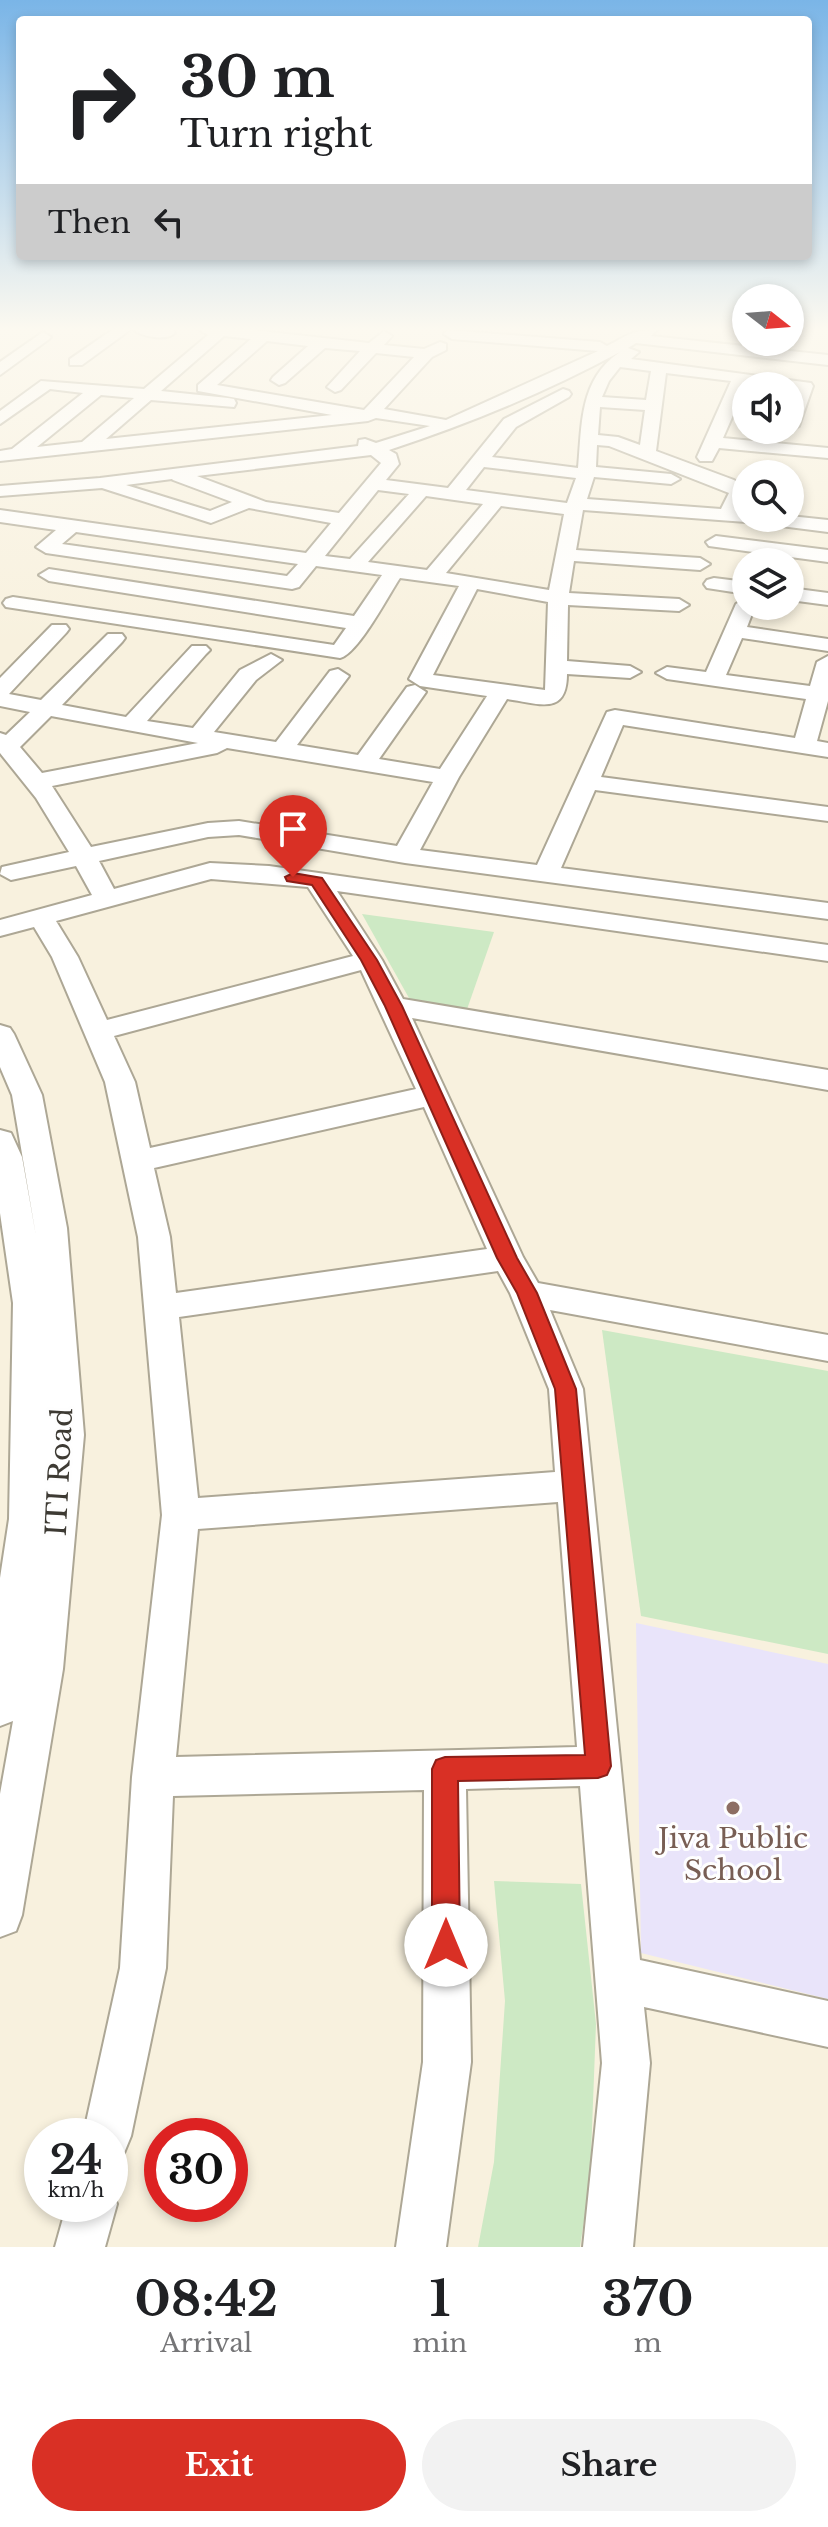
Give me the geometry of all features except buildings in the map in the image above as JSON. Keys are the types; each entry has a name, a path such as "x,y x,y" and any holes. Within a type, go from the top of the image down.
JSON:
{"street":[{"path":"9,455 36,435"},
{"path":"88,446 101,435"},
{"path":"162,440 167,435"},
{"path":"9,455 213,435"},
{"path":"370,446 402,435"},
{"path":"0,483 167,471 370,446 412,435"},
{"path":"453,494 500,435"},
{"path":"534,504 554,470 578,443 581,435"},
{"path":"647,454 649,435"},
{"path":"696,472 717,435"},
{"path":"578,443 612,441 732,487"},
{"path":"714,442 778,460"},
{"path":"471,582 420,679 554,697 558,598 586,472 578,443"},
{"path":"71,527 46,547 292,583 390,464 390,458 370,446"},
{"path":"788,460 828,453"},
{"path":"479,461 671,479"},
{"path":"0,491 100,483 167,471 262,507 346,520"},
{"path":"100,483 206,516 217,516 248,502"},
{"path":"376,484 534,504 691,531"},
{"path":"354,566 421,491"},
{"path":"432,577 497,499"},
{"path":"575,512 732,515"},
{"path":"0,516 471,582 558,598 679,605"},
{"path":"804,523 828,526"},
{"path":"716,542 828,556"},
{"path":"6,608 79,552"},
{"path":"567,555 700,564"},
{"path":"282,750 394,572"},
{"path":"49,575 362,624"},
{"path":"714,584 732,586"},
{"path":"804,596 828,599"},
{"path":"6,608 338,664"},
{"path":"713,680 739,620"},
{"path":"0,691 59,629"},
{"path":"734,631 828,645"},
{"path":"106,898 39,781 4,744 48,709 115,638"},
{"path":"131,725 199,650"},
{"path":"557,657 617,652"},
{"path":"557,657 630,672"},
{"path":"199,736 248,675 271,660"},
{"path":"804,746 828,662"},
{"path":"667,673 817,694"},
{"path":"364,763 415,692"},
{"path":"405,855 447,777 501,692"},
{"path":"0,699 131,725 447,777"},
{"path":"546,874 615,717 828,750"},
{"path":"39,781 236,742"},
{"path":"587,782 828,814"},
{"path":"11,872 208,830 239,828 405,855 828,911"},
{"path":"0,928 210,871 269,874 828,953"},
{"path":"317,881 369,960 393,1006 507,1258 527,1293 566,1389 626,2063 608,2247"},
{"path":"40,916 65,957 120,1082 154,1237 181,1515 153,1777 143,1968 111,2118"},
{"path":"97,1031 369,960"},
{"path":"393,1006 828,1080"},
{"name":"ITI Road","path":"0,1034 27,1095 51,1228 66,1435 43,1669 0,1915"},
{"path":"137,1161 432,1095"},
{"name":"ITI Road","path":"0,1140 7,1157 30,1303 28,1519 0,1707"},
{"path":"162,1307 507,1258"},
{"path":"527,1293 828,1348"},
{"path":"181,1515 576,1486"},
{"path":"153,1777 598,1766"},
{"path":"421,2247 447,2062 445,1769"},
{"path":"619,1979 828,2024"},
{"path":"80,2247 87,2222"}],"shaded area":[{"name":"Jiva Public School","path":"636,1623 828,1664 828,1999 641,1953"}],"green space":[{"path":"362,914 494,932 465,1015 414,1007"},
{"path":"602,1330 828,1371 828,1654 641,1616"},
{"path":"494,1881 581,1884 596,2024 590,2181 580,2247 478,2247 494,2162 505,2001"}],"place":[{"name":"Jiva Public School","path":"733,1808"}],"route":[{"path":"293,877 317,881 369,960 393,1006 507,1258 527,1293 566,1389 598,1766 445,1769 446,1945"}]}
